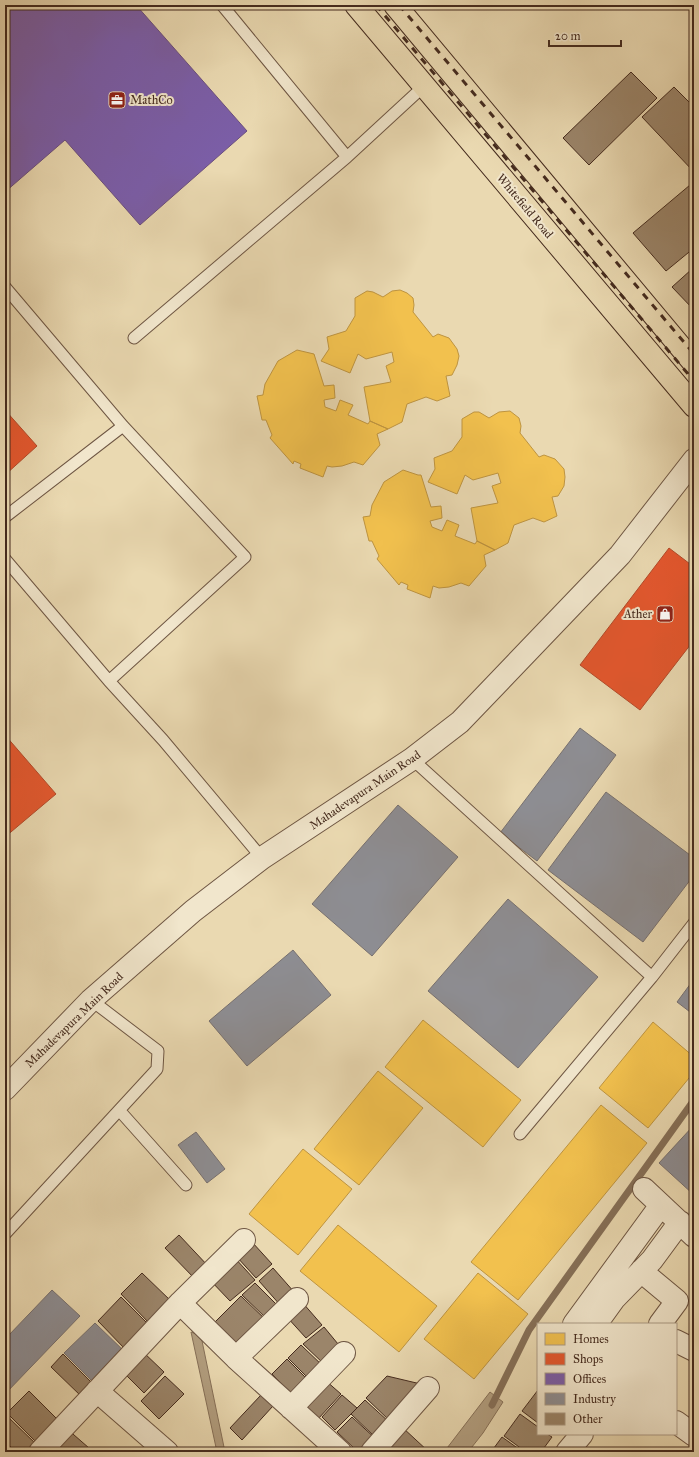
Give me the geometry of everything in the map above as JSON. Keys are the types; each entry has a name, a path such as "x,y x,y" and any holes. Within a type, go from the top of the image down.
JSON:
{"main road":[{"name":"Whitefield Road","path":"356,5 694,406"},
{"path":"395,5 694,363"}],"street":[{"name":"Mahadevapura Main Road","path":"5,1089 91,1000 193,911 262,858 412,759 460,722 620,555 694,460"},
{"path":"597,1323 614,1299 652,1260 687,1229 644,1189"},
{"path":"575,1323 661,1205"},
{"path":"40,1452 180,1303 244,1240"},
{"path":"641,1271 677,1301 661,1323"},
{"path":"236,1358 297,1299"},
{"path":"180,1303 236,1358 340,1452"},
{"path":"677,1341 694,1350"},
{"path":"291,1408 344,1353"},
{"path":"372,1452 428,1388"},
{"path":"97,1391 167,1452"},
{"path":"677,1423 694,1435"},
{"path":"567,1452 581,1435"}],"lane":[{"path":"222,5 347,157"},
{"path":"134,338 347,157 424,86"},
{"path":"5,287 124,426 245,557 109,681"},
{"path":"5,517 124,426"},
{"path":"5,559 109,681 163,740 262,858"},
{"path":"412,759 652,977"},
{"path":"520,1134 652,977 694,923"},
{"path":"5,1234 157,1069 158,1051 91,1000"},
{"path":"119,1110 186,1185"}],"shaded area":[{"path":"191,1332 201,1336 225,1452 217,1452"},
{"path":"490,1392 503,1402 483,1433 468,1452 444,1452"}],"building: Homes":[{"path":"400,290 413,298 413,312 433,337 438,334 449,338 457,349 459,356 457,365 452,375 446,376 450,396 437,401 426,397 407,404 402,422 388,429 370,421 364,387 391,382 386,366 394,362 392,352 366,359 358,354 350,373 321,361 329,349 327,337 346,331 355,316 355,298 367,291 383,297 392,291"},
{"path":"297,350 314,354 324,386 334,385 335,398 324,400 325,407 336,411 340,400 353,405 348,415 368,424 370,421 388,429 377,434 380,445 363,465 354,462 342,466 327,466 323,477 300,468 301,464 294,461 293,464 270,438 272,435 266,420 262,420 257,396 263,395 265,384 278,361"},
{"path":"510,411 519,418 521,426 520,433 539,457 544,455 555,459 564,469 565,477 564,486 558,496 552,497 557,516 544,522 533,518 514,525 508,543 495,550 477,541 471,508 498,503 492,486 501,483 498,473 473,480 465,475 457,494 428,482 435,469 434,458 452,451 462,437 462,419 474,412 479,412 489,418 499,412"},
{"path":"403,470 421,475 431,507 441,506 442,518 430,521 432,527 442,531 447,520 459,525 455,536 475,544 477,541 495,550 484,555 486,566 469,586 461,583 449,587 439,588 433,586 430,598 407,589 408,585 401,582 399,585 377,559 379,556 372,541 369,541 363,517 370,516 372,505 384,482"},
{"path":"423,1020 521,1100 483,1147 385,1067"},
{"path":"653,1022 694,1057 694,1072 648,1128 599,1088"},
{"path":"378,1071 423,1108 359,1185 314,1149"},
{"path":"601,1105 647,1143 518,1300 471,1262"},
{"path":"303,1149 352,1189 298,1255 249,1214"},
{"path":"338,1225 437,1306 399,1352 300,1271"},
{"path":"478,1273 528,1314 474,1379 424,1339"}],"building: Shops":[{"path":"5,410 37,446 5,475"},
{"path":"669,548 694,567 694,640 640,710 580,665"},
{"path":"5,735 56,794 5,837"}],"building: Offices":[{"path":"12,5 136,5 247,131 140,225 65,140 5,192 5,11"}],"building: Industry":[{"path":"580,728 616,755 537,861 500,833"},
{"path":"606,792 694,858 694,875 643,942 548,870"},
{"path":"398,805 458,857 372,956 312,904"},
{"path":"508,899 598,977 518,1068 428,991"},
{"path":"293,950 331,995 247,1066 209,1021"},
{"path":"694,979 694,1015 677,1002"},
{"path":"694,1125 694,1195 659,1163"},
{"path":"196,1132 225,1169 207,1183 178,1145"},
{"path":"52,1290 80,1316 5,1394 5,1334 8,1336"},
{"path":"95,1323 126,1353 95,1384 64,1353"}],"building: Other":[{"path":"631,72 657,98 589,165 563,138"},
{"path":"674,87 694,107 694,172 642,117"},
{"path":"690,185 694,190 694,248 666,271 633,233"},
{"path":"692,269 694,271 694,310 672,287"},
{"path":"179,1235 209,1267 196,1280 165,1248"},
{"path":"252,1242 272,1264 256,1278 236,1256"},
{"path":"234,1257 255,1280 230,1301 209,1279"},
{"path":"273,1268 295,1293 281,1306 259,1281"},
{"path":"142,1273 172,1302 150,1324 121,1294"},
{"path":"255,1283 280,1308 268,1320 242,1295"},
{"path":"241,1296 267,1321 240,1348 214,1323"},
{"path":"121,1297 149,1325 125,1349 98,1321"},
{"path":"302,1302 322,1325 306,1338 286,1316"},
{"path":"324,1327 343,1350 325,1365 303,1344"},
{"path":"301,1345 324,1367 311,1381 288,1358"},
{"path":"141,1350 164,1372 144,1393 121,1370"},
{"path":"63,1354 94,1385 82,1397 51,1367"},
{"path":"287,1359 310,1382 295,1397 272,1374"},
{"path":"165,1376 184,1394 159,1419 141,1401"},
{"path":"387,1376 425,1385 391,1422 366,1398"},
{"path":"325,1380 341,1394 318,1419 303,1404"},
{"path":"29,1391 59,1421 37,1443 7,1413"},
{"path":"537,1391 537,1422 522,1411"},
{"path":"261,1395 273,1406 242,1440 230,1428"},
{"path":"342,1395 357,1408 335,1430 322,1417"},
{"path":"365,1400 389,1422 375,1437 351,1414"},
{"path":"520,1414 537,1426 537,1435 549,1435 552,1437 541,1452 526,1452 504,1436"},
{"path":"6,1415 36,1444 28,1452 16,1452 5,1441"},
{"path":"352,1417 377,1440 366,1452 358,1452 337,1432"},
{"path":"402,1427 429,1452 379,1452"},
{"path":"66,1428 89,1448 86,1452 45,1452"},
{"path":"502,1437 523,1452 491,1452"}],"waterway":[{"path":"492,1405 529,1330 694,1100"}],"railway":[{"path":"376,5 694,381"},
{"path":"399,5 694,354"}],"place":[{"name":"MathCo","path":"117,100"},
{"name":"Ather","path":"665,614"}]}
